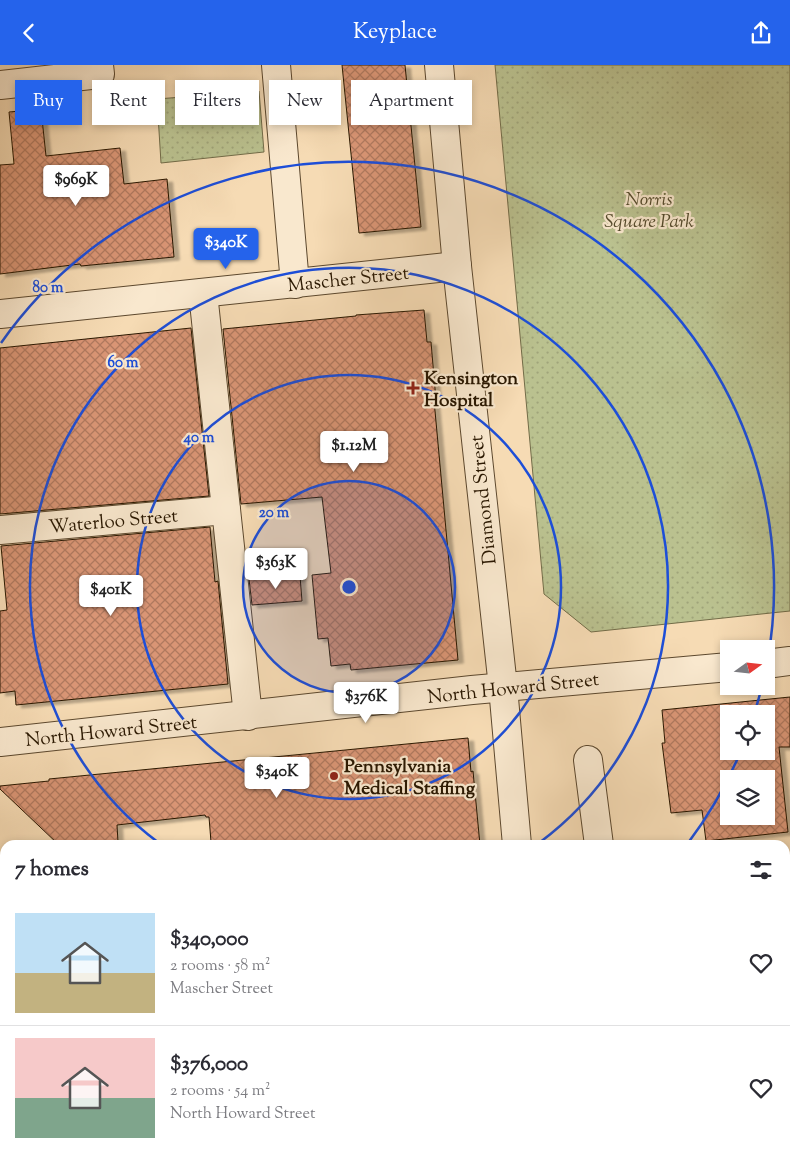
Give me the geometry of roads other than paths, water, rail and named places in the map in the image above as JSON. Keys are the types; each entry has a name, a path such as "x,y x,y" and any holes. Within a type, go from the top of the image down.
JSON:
{"street":[{"path":"0,85 100,74 99,65"},
{"path":"276,65 295,284"},
{"name":"Diamond Street","path":"439,65 457,266 503,687 517,840"},
{"name":"Mascher Street","path":"0,314 457,266"},
{"path":"203,293 248,716"},
{"name":"Waterloo Street","path":"0,530 226,510"},
{"path":"775,663 790,661"},
{"name":"North Howard Street","path":"0,742 503,687 720,668"},
{"path":"588,760 598,840"}],"place":[{"name":"Kensington Hospital","path":"413,388"},
{"name":"Pennsylvania Medical Staffing","path":"334,776"}],"park label":[{"name":"Norris Square Park","path":"649,209"}]}
